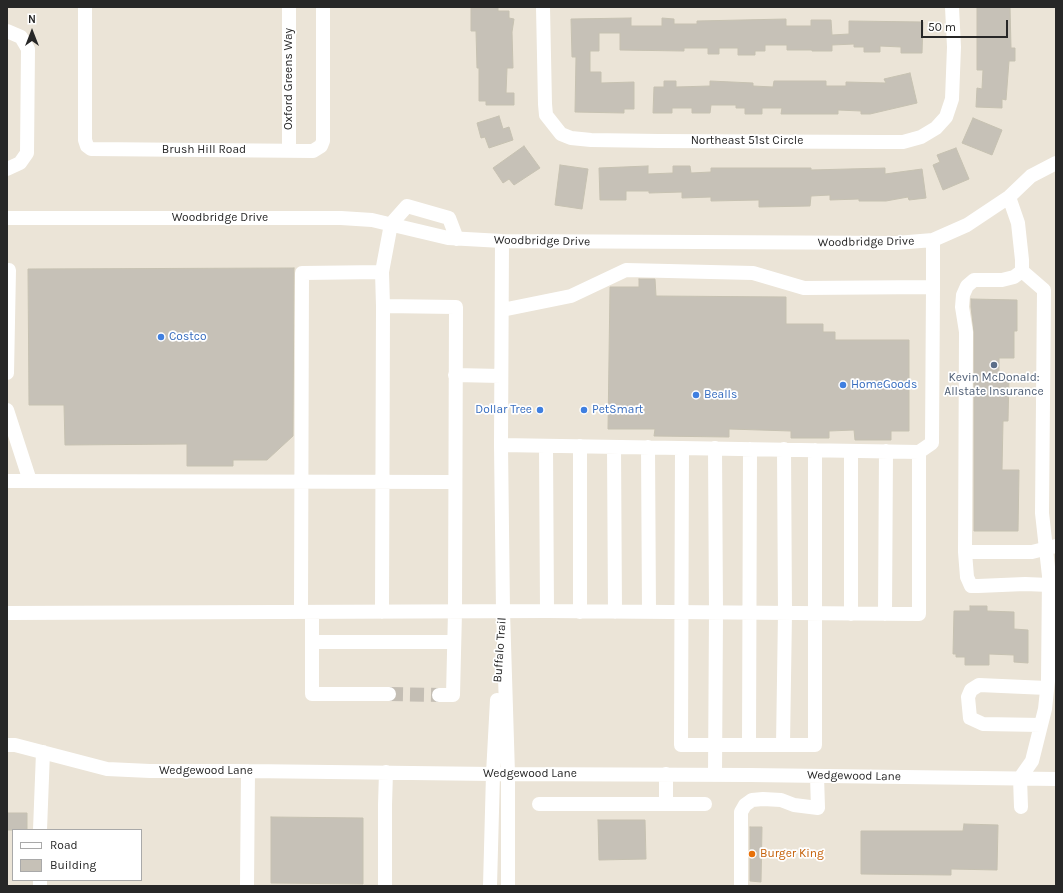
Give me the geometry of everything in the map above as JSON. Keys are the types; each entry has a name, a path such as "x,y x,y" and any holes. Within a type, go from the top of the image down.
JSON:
{"street":[{"name":"Brush Hill Road","path":"85,7 85,140 91,150 313,151 318,149 323,142 323,7"},
{"name":"Oxford Greens Way","path":"289,150 290,7"},
{"name":"Northeast 51st Circle","path":"543,7 544,104 546,115 562,134 571,138 591,140 659,141 903,142 921,137 936,128 946,117 952,99 954,47 952,7"},
{"path":"7,31 21,37 28,49 28,57 27,153 20,163 7,169"},
{"name":"Woodbridge Drive","path":"7,218 341,218 372,220 457,239 502,241 896,243 933,240 967,225 1009,197 1031,176 1056,163"},
{"path":"1009,197 1018,223 1022,271"},
{"path":"382,612 382,272 392,224 407,206 449,218 457,239"},
{"path":"501,445 919,452 932,443 933,240"},
{"path":"502,241 501,445 503,611"},
{"path":"7,373 9,270"},
{"path":"502,310 571,296 626,270 753,273 804,288 933,287"},
{"path":"1021,807 1020,778 1032,761 1045,709 1047,688 1051,548 1042,513 1050,289 1022,271"},
{"path":"1022,271 1014,277 1002,280 974,280 967,286 963,295 962,307 966,332 965,552 967,578 971,586 1025,584 1049,585"},
{"path":"382,272 302,273 301,482 307,612 312,642 312,694 389,694"},
{"path":"383,306 456,307 455,612 453,695 439,695"},
{"path":"456,375 501,376"},
{"path":"7,410 30,481"},
{"path":"546,446 547,611"},
{"path":"580,446 580,612"},
{"path":"614,447 615,612"},
{"path":"648,447 649,612"},
{"path":"682,448 681,745 815,746 815,450"},
{"path":"715,448 715,774"},
{"path":"749,745 750,449"},
{"path":"783,745 785,613 784,450"},
{"path":"851,451 852,614"},
{"path":"885,614 886,451"},
{"path":"7,613 547,611 919,614 919,452"},
{"path":"7,481 455,482"},
{"path":"965,552 1032,552 1051,548"},
{"name":"Buffalo Trail","path":"503,611 508,774 508,886"},
{"name":"Buffalo Trail","path":"490,886 493,774 503,611"},
{"path":"312,642 454,642"},
{"path":"1041,725 983,724 970,718 968,697 971,690 979,685 1047,688"},
{"name":"Wedgewood Lane","path":"7,745 15,745 107,769 150,771 715,774 1056,779"},
{"path":"40,829 43,752"},
{"path":"247,886 248,771"},
{"path":"385,886 386,772"},
{"path":"666,774 666,804"},
{"path":"741,886 741,812 745,805 752,800 763,799 781,800 794,805 818,808 817,776"},
{"path":"539,804 705,804"}],"building":[{"path":"498,7 498,11 509,11 509,18 514,19 512,32 513,68 507,68 506,93 514,93 514,105 486,105 486,101 479,101 479,68 477,68 476,31 471,31 471,8"},
{"path":"977,7 1010,7 1011,48 1015,48 1015,61 1009,61 1006,100 1002,99 1002,108 976,107 977,88 982,89 983,70 977,70"},
{"path":"631,18 631,26 662,26 662,18 674,19 674,24 697,24 697,21 786,19 786,26 811,26 811,20 831,20 832,35 849,34 849,21 923,22 922,53 901,53 901,47 880,46 880,52 864,52 864,47 854,47 854,44 832,45 832,51 787,50 787,45 765,45 765,51 755,51 755,55 738,55 738,48 719,48 719,54 708,54 708,48 684,48 684,51 620,50 620,33 599,33 599,51 590,51 590,72 601,72 601,83 634,82 634,109 624,109 624,113 575,112 576,57 572,57 571,19"},
{"path":"910,73 917,103 870,114 861,114 861,111 838,110 838,114 781,114 782,108 762,108 762,114 745,114 745,108 736,108 736,105 711,105 710,113 692,113 692,108 672,108 672,113 653,113 654,87 664,87 664,81 676,81 676,87 710,86 710,81 753,83 753,86 773,87 774,81 826,81 826,86 846,86 846,82 886,83 884,79"},
{"path":"499,116 503,129 509,127 513,140 489,148 485,137 481,138 477,123"},
{"path":"973,118 1002,130 992,155 962,143"},
{"path":"524,146 540,168 514,185 509,179 503,183 493,168"},
{"path":"956,148 969,179 943,190 933,165 940,162 937,155"},
{"path":"560,165 588,169 582,209 555,205"},
{"path":"648,166 648,174 673,173 673,166 690,166 691,173 711,172 711,168 811,168 811,170 885,168 885,174 922,169 926,198 909,200 908,197 886,201 859,201 859,199 830,200 830,195 811,196 810,206 759,207 759,200 711,201 711,197 682,198 682,192 649,193 649,191 626,191 626,200 600,200 599,168"},
{"name":"Costco","path":"294,268 293,436 267,460 233,460 233,466 187,466 187,444 65,445 64,405 29,405 28,269"},
{"path":"639,279 655,279 656,296 786,297 786,324 823,324 823,332 835,332 835,340 909,340 909,431 891,431 891,440 855,440 854,430 829,431 829,438 791,438 791,431 729,429 729,437 654,436 655,429 608,429 610,287 639,287"},
{"path":"971,299 1017,300 1017,331 1014,331 1014,358 999,358 999,376 1009,376 1008,421 1003,421 1002,470 1019,470 1018,531 974,531 974,332"},
{"path":"970,606 987,606 987,611 1014,612 1014,629 1028,630 1028,663 1014,662 1014,655 989,654 989,665 965,665 965,657 956,657 956,654 953,654 954,611 970,611"},
{"path":"7,813 27,813 27,829 7,830"},
{"path":"271,817 363,818 363,884 271,883"},
{"path":"598,820 645,820 646,859 599,860"},
{"path":"964,824 998,825 997,870 951,869 951,875 861,874 861,831 963,831"},
{"name":"Burger King","path":"750,827 762,827 761,882 750,881"}],"tunnel":[{"path":"389,694 439,695"}],"place":[{"name":"Costco","path":"161,337"},
{"name":"Kevin McDonald: Allstate Insurance","path":"994,365"},
{"name":"HomeGoods","path":"843,385"},
{"name":"Bealls","path":"696,395"},
{"name":"Dollar Tree","path":"540,410"},
{"name":"PetSmart","path":"584,410"},
{"name":"Burger King","path":"752,854"}]}
